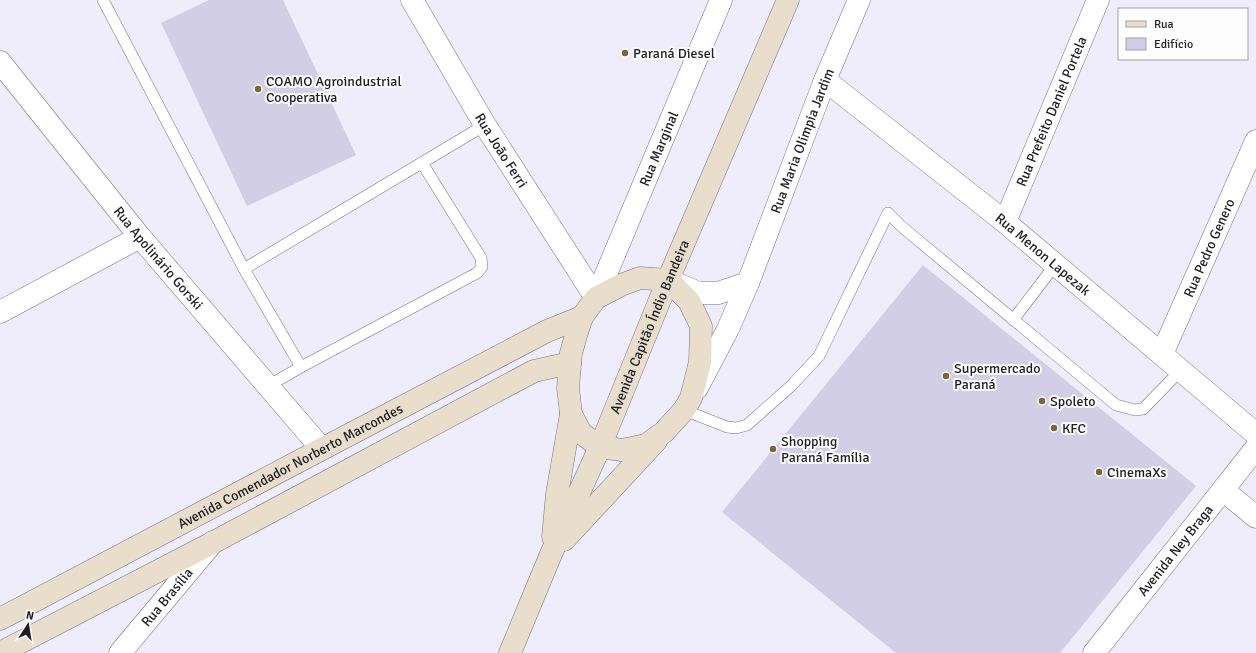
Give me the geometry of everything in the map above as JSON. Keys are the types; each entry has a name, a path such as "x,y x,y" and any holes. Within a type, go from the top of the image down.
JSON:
{"street":[{"name":"Rua João Ferri","path":"412,0 485,125 596,298"},
{"name":"Rua Marginal","path":"596,298 721,0"},
{"name":"Avenida Capitão Índio Bandeira","path":"510,653 551,554 600,447 668,280 788,0"},
{"name":"Rua Maria Olimpia Jardim","path":"688,404 728,329 748,283 825,80 859,0"},
{"name":"Rua Prefeito Daniel Portela","path":"1005,222 1098,0"},
{"name":"Rua Apolinário Gorski","path":"0,62 140,237 322,449"},
{"name":"Rua Menon Lapezak","path":"825,80 1005,222 1256,434"},
{"name":"Rua Pedro Genero","path":"1162,354 1256,141"},
{"path":"0,312 140,237"},
{"path":"551,554 557,494 571,414 568,388 570,363 582,317 596,298 621,285 640,278 668,280 699,293 718,293 748,283"},
{"path":"551,554 688,404 700,362 701,326 689,301 668,280"},
{"name":"Avenida Comendador Norberto Marcondes","path":"0,619 547,331 582,317"},
{"path":"0,653 214,542 534,371 570,363"},
{"path":"571,414 581,433 600,447 622,450 646,445 664,432"},
{"name":"Avenida Ney Braga","path":"1094,653 1256,448"},
{"path":"1223,490 1256,517"},
{"name":"Rua Brasília","path":"120,653 214,542"}],"lane":[{"path":"103,0 244,270 301,367"},
{"path":"244,270 485,125"},
{"path":"268,386 477,273 482,267 481,258 422,163"},
{"path":"688,404 727,427 736,428 747,425 791,386 819,356 888,213 900,226 1116,405 1135,410 1143,410 1180,370"},
{"path":"1013,320 1055,265"}],"building":[{"name":"COAMO Agroindustrial Cooperativa","path":"209,0 283,0 356,155 247,206 161,23"},
{"name":"Supermercado Paraná","path":"923,265 1196,486 1060,653 896,653 722,512"}],"place":[{"name":"Paraná Diesel","path":"625,53"},
{"name":"COAMO Agroindustrial Cooperativa","path":"258,89"},
{"name":"Supermercado Paraná","path":"946,376"},
{"name":"Spoleto","path":"1042,401"},
{"name":"KFC","path":"1054,428"},
{"name":"Shopping Paraná Família","path":"773,449"},
{"name":"CinemaXs","path":"1099,472"}]}
